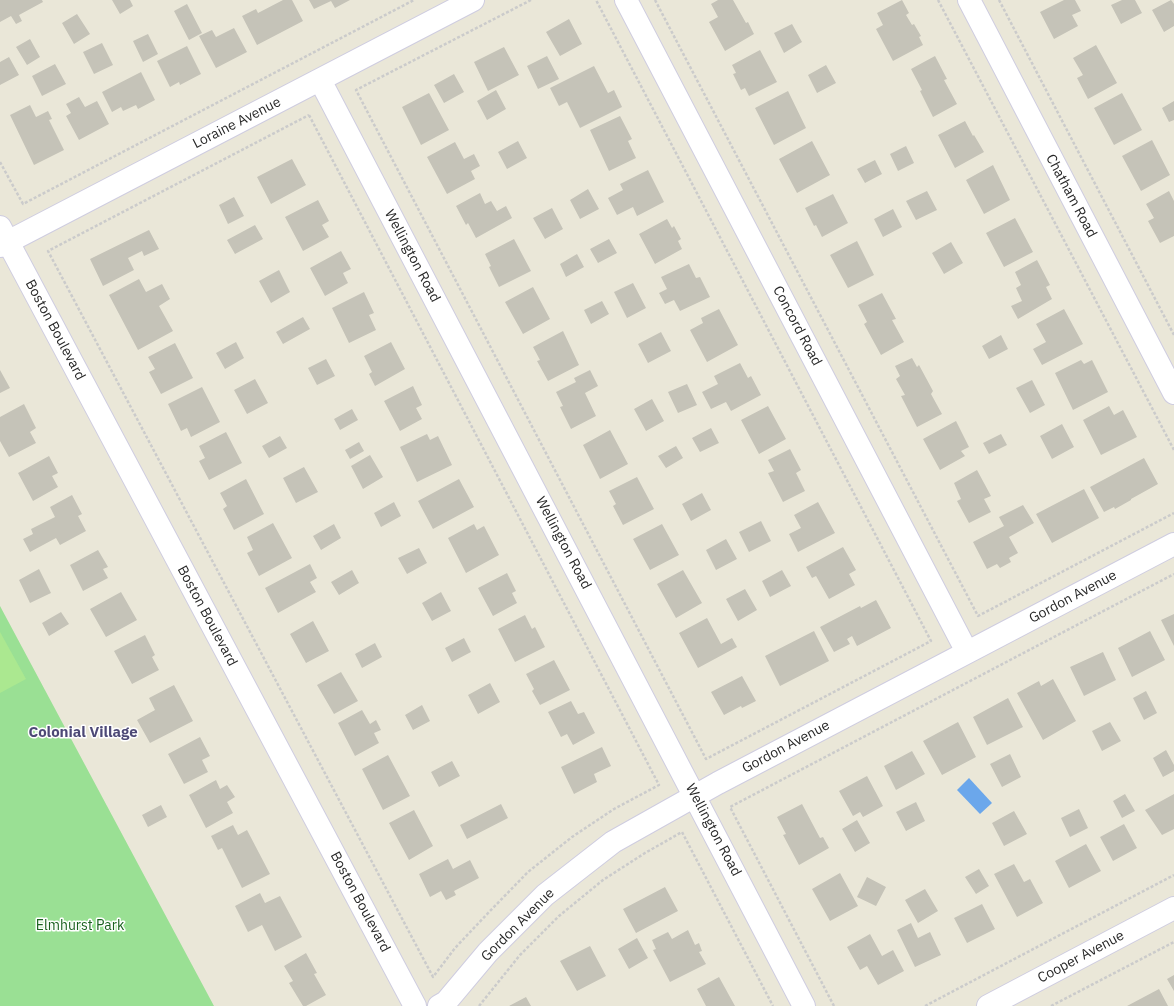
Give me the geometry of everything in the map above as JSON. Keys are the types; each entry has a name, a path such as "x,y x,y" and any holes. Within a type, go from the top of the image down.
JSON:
{"street":[{"name":"Loraine Avenue","path":"3,238 320,80 473,0"},
{"name":"Concord Road","path":"626,0 967,652"},
{"name":"Chatham Road","path":"969,0 1174,393"},
{"name":"Wellington Road","path":"320,80 804,1006"},
{"name":"Boston Boulevard","path":"3,238 415,1006"},
{"name":"Gordon Avenue","path":"439,1006 446,1002 488,952 545,896 613,842 694,795 1174,544"},
{"name":"Cooper Avenue","path":"988,1006 1174,908"}],"path":[{"path":"0,162 23,204 414,0"},
{"path":"531,0 356,90 706,759 932,641 596,0"},
{"path":"655,0 978,616 1174,513"},
{"path":"938,0 1174,450"},
{"path":"999,0 1174,335"},
{"path":"309,115 659,785 614,809 572,837 528,872 455,948 433,977 48,251 309,115"},
{"path":"834,1006 730,807 1174,574"},
{"path":"479,1006 520,955 559,916 603,880 645,852 682,832 773,1006"},
{"path":"926,1006 1174,875"},
{"path":"1051,1006 1174,942"}],"green space":[{"name":"Elmhurst Park","path":"0,606 214,1006 0,1006"},
{"path":"0,632 26,679 0,693"}],"water":[{"path":"969,778 992,803 980,814 957,790"}],"building":[{"path":"0,0 42,0 43,2 19,15 22,21 16,24 11,16 0,22"},
{"path":"112,0 130,0 133,6 120,14"},
{"path":"283,0 292,0 303,21 257,45 242,16 256,9 258,13"},
{"path":"309,0 350,0 335,8 331,1 314,9"},
{"path":"718,0 733,0 746,23 748,22 754,34 725,51 709,22 718,17 711,4"},
{"path":"902,0 909,13 906,15 912,25 914,24 921,36 919,37 923,45 893,61 876,29 883,25 877,13"},
{"path":"1064,0 1075,0 1081,11 1072,15 1078,26 1054,39 1040,12"},
{"path":"1122,0 1135,0 1142,13 1121,24 1111,5"},
{"path":"1171,0 1174,4 1174,26 1164,32 1152,10"},
{"path":"187,4 202,33 189,40 174,11"},
{"path":"77,14 90,34 74,44 62,23"},
{"path":"569,19 582,44 560,56 546,32"},
{"path":"792,24 802,42 784,53 774,33"},
{"path":"234,28 247,52 216,68 199,36 212,30 216,37"},
{"path":"148,34 158,54 143,62 133,41"},
{"path":"30,39 40,57 27,65 16,47"},
{"path":"102,43 113,65 94,74 83,52"},
{"path":"1096,45 1117,83 1088,99 1077,78 1083,75 1073,58"},
{"path":"187,46 201,74 180,85 179,82 170,87 157,61"},
{"path":"504,47 519,75 488,91 474,62"},
{"path":"760,50 777,82 749,96 745,88 741,90 733,74 736,73 732,65"},
{"path":"547,56 559,79 538,89 527,66"},
{"path":"935,56 947,79 944,80 957,104 933,117 920,91 922,90 911,69"},
{"path":"9,57 19,75 0,85 0,62"},
{"path":"55,64 66,84 42,96 32,76"},
{"path":"826,65 836,83 817,93 808,75"},
{"path":"594,66 608,93 614,90 622,107 580,128 567,102 559,106 550,88"},
{"path":"141,72 155,100 138,109 136,105 123,111 121,107 112,112 102,92"},
{"path":"454,74 464,92 444,103 434,85"},
{"path":"496,90 506,109 487,120 477,101"},
{"path":"788,91 806,128 774,145 755,108"},
{"path":"429,93 449,130 421,145 402,107"},
{"path":"1122,93 1142,130 1114,145 1094,108"},
{"path":"79,97 85,107 97,101 109,124 79,140 66,116 71,113 66,104"},
{"path":"1174,101 1174,120 1169,122 1162,108"},
{"path":"30,105 36,117 48,111 52,119 49,120 64,150 34,165 10,115"},
{"path":"620,116 632,139 628,141 636,158 609,171 590,130"},
{"path":"965,121 984,152 955,168 938,135"},
{"path":"1152,140 1170,175 1141,191 1122,156"},
{"path":"518,141 527,158 507,169 498,152"},
{"path":"812,141 830,175 797,193 779,159"},
{"path":"455,142 464,159 474,154 480,166 471,171 475,179 447,194 427,157"},
{"path":"906,146 914,163 898,171 890,154"},
{"path":"292,159 306,185 271,204 257,177"},
{"path":"875,160 882,174 865,183 857,169"},
{"path":"993,165 1010,200 984,214 966,180"},
{"path":"648,170 664,202 637,216 633,207 617,215 608,198 623,190 620,184"},
{"path":"588,189 599,209 580,219 570,200"},
{"path":"927,191 937,210 916,220 906,201"},
{"path":"1169,191 1174,201 1174,236 1160,243 1148,221 1154,218 1146,204"},
{"path":"480,193 485,204 491,201 497,211 506,206 512,218 476,238 468,223 466,225 456,206"},
{"path":"833,194 848,223 822,237 816,225 814,226 805,208"},
{"path":"234,197 244,216 228,224 219,205"},
{"path":"318,200 329,221 322,225 329,237 303,251 285,217"},
{"path":"552,208 563,229 545,239 533,218"},
{"path":"893,209 902,227 883,237 874,219"},
{"path":"1015,218 1033,252 1004,267 986,233"},
{"path":"667,219 672,228 674,226 681,239 678,241 682,249 655,264 639,234"},
{"path":"255,225 263,239 235,254 227,240"},
{"path":"149,230 159,249 144,256 142,251 128,258 134,270 103,286 90,259"},
{"path":"514,239 531,271 499,287 489,267 491,266 485,254"},
{"path":"609,239 617,253 598,263 590,249"},
{"path":"857,241 874,275 848,288 830,255"},
{"path":"951,242 963,263 944,274 932,253"},
{"path":"341,251 351,269 343,273 348,283 325,296 310,268"},
{"path":"577,254 584,267 566,277 560,264"},
{"path":"1037,260 1050,285 1046,287 1052,299 1018,319 1011,306 1022,301 1016,288 1021,285 1015,272"},
{"path":"689,264 696,278 700,277 710,297 680,311 674,300 665,304 659,293 667,289 661,277"},
{"path":"279,270 290,292 271,303 259,281"},
{"path":"139,279 146,292 162,284 170,299 159,306 173,331 138,350 109,295"},
{"path":"633,283 646,308 627,318 614,292"},
{"path":"533,287 550,319 523,334 505,302"},
{"path":"364,292 374,313 369,315 376,330 349,343 332,308"},
{"path":"882,293 896,319 892,320 904,342 881,355 864,324 867,322 858,305"},
{"path":"602,301 609,314 591,324 584,310"},
{"path":"719,309 738,345 707,362 690,330 703,323 701,318"},
{"path":"1064,309 1083,344 1042,365 1033,349 1046,342 1036,324"},
{"path":"303,317 310,329 283,344 276,332"},
{"path":"563,331 579,365 548,381 537,361 540,360 533,347"},
{"path":"661,332 671,351 648,363 638,344"},
{"path":"1001,335 1008,349 989,359 982,346"},
{"path":"236,342 244,358 225,369 216,353"},
{"path":"391,342 405,369 375,386 369,374 372,372 364,356"},
{"path":"175,343 193,378 161,394 149,372 155,369 148,357"},
{"path":"912,358 917,367 919,365 933,391 931,394 942,414 917,427 901,396 905,395 896,379 900,376 895,366"},
{"path":"326,359 335,376 317,385 308,368"},
{"path":"1081,360 1084,364 1092,360 1108,392 1073,410 1055,373"},
{"path":"740,363 748,378 751,376 761,395 731,411 726,402 711,409 702,392 718,384 714,376"},
{"path":"0,370 10,388 0,393"},
{"path":"590,370 598,386 585,393 596,416 571,429 560,407 563,406 556,392 576,382 574,378"},
{"path":"255,379 268,403 247,414 234,390"},
{"path":"1032,380 1045,405 1030,413 1016,388"},
{"path":"687,384 697,405 678,413 668,392"},
{"path":"413,386 422,405 416,408 422,419 400,431 384,401"},
{"path":"202,387 220,422 191,437 187,428 181,431 168,404"},
{"path":"652,399 664,421 646,431 634,409"},
{"path":"24,404 36,428 30,432 36,443 9,457 0,441 0,417"},
{"path":"768,406 786,439 759,454 741,420"},
{"path":"1109,406 1114,415 1123,410 1137,437 1101,455 1083,420"},
{"path":"352,409 358,420 340,430 334,419"},
{"path":"956,421 969,447 961,451 965,456 940,470 923,439"},
{"path":"1062,424 1074,447 1052,459 1040,436"},
{"path":"711,428 719,443 700,452 692,438"},
{"path":"610,430 628,464 600,479 583,445"},
{"path":"226,432 242,463 209,480 199,461 205,458 199,446"},
{"path":"427,434 430,440 438,436 452,465 417,482 400,447"},
{"path":"1001,434 1007,445 989,454 983,443"},
{"path":"280,436 287,448 269,458 262,446"},
{"path":"359,442 364,451 350,459 345,450"},
{"path":"676,446 683,458 666,468 658,456"},
{"path":"790,449 801,470 796,473 805,491 783,502 768,473 774,471 768,460"},
{"path":"370,455 383,477 363,489 351,466"},
{"path":"49,456 58,473 52,476 58,487 33,501 18,473"},
{"path":"1144,458 1158,484 1115,509 1114,507 1104,512 1090,487"},
{"path":"304,467 318,492 296,503 283,478"},
{"path":"977,470 991,496 984,499 991,512 969,523 957,501 961,499 954,483"},
{"path":"637,477 654,509 623,525 613,506 616,504 609,491"},
{"path":"246,479 264,514 234,530 223,509 227,506 220,493"},
{"path":"459,479 474,507 433,529 418,501"},
{"path":"1084,489 1099,518 1052,543 1036,514"},
{"path":"702,493 711,510 691,521 682,504"},
{"path":"72,495 82,514 78,516 86,531 60,545 56,538 30,552 23,539 33,534 31,529 55,517 50,507"},
{"path":"394,502 401,516 381,527 374,513"},
{"path":"818,502 835,533 798,552 789,534 801,528 794,515"},
{"path":"1023,505 1034,523 1009,537 1018,553 1009,558 1011,562 1000,568 997,564 987,569 973,542 1004,526 999,517"},
{"path":"761,521 771,541 749,552 739,532"},
{"path":"273,523 292,558 259,576 247,553 253,550 247,537"},
{"path":"334,524 341,538 321,550 313,536"},
{"path":"474,524 477,530 484,526 499,555 466,573 448,538"},
{"path":"662,524 679,555 650,570 633,539"},
{"path":"726,539 737,559 716,570 706,550"},
{"path":"843,547 856,570 849,574 855,585 829,599 816,576 812,578 806,567"},
{"path":"419,548 427,563 407,574 398,558"},
{"path":"98,550 108,567 103,569 108,578 83,591 70,565"},
{"path":"310,564 317,578 310,582 316,592 278,613 265,588"},
{"path":"39,569 51,593 30,603 19,580"},
{"path":"352,570 359,583 339,595 331,582"},
{"path":"683,570 702,603 676,618 657,584"},
{"path":"782,570 791,586 770,597 762,581"},
{"path":"507,573 516,591 512,593 517,603 493,616 478,588"},
{"path":"745,589 757,610 738,621 726,599"},
{"path":"121,592 137,620 106,637 90,609"},
{"path":"441,592 451,611 432,621 422,603"},
{"path":"876,600 891,628 857,646 852,636 847,639 850,644 834,652 820,627 860,606 861,608"},
{"path":"61,612 69,624 49,636 42,623"},
{"path":"1174,614 1174,646 1161,620"},
{"path":"525,615 532,629 535,627 545,647 515,662 498,629"},
{"path":"707,618 721,644 732,638 737,647 698,668 679,633"},
{"path":"313,621 329,651 306,663 290,634"},
{"path":"814,631 829,661 780,686 765,656"},
{"path":"1150,631 1165,660 1132,677 1118,648"},
{"path":"145,635 155,655 152,657 159,670 132,684 114,651"},
{"path":"464,638 471,652 452,662 445,648"},
{"path":"375,643 382,657 362,668 355,654"},
{"path":"1103,652 1116,680 1084,696 1070,667"},
{"path":"554,660 570,690 540,705 532,691 534,689 526,674"},
{"path":"341,672 358,701 334,714 317,685"},
{"path":"742,676 756,701 742,708 741,706 724,715 711,692"},
{"path":"1053,679 1076,721 1043,740 1017,693 1039,681 1041,686"},
{"path":"490,683 500,702 478,714 468,695"},
{"path":"174,685 193,721 150,743 137,720 155,710 149,698"},
{"path":"1146,691 1157,713 1144,720 1133,698"},
{"path":"1008,698 1023,727 987,745 973,717"},
{"path":"571,701 578,714 584,712 595,733 573,745 567,734 561,737 548,712"},
{"path":"422,705 430,721 413,730 405,715"},
{"path":"362,710 370,724 376,720 381,730 374,733 379,743 355,756 338,723"},
{"path":"958,722 976,757 942,775 923,741"},
{"path":"1110,722 1121,741 1102,751 1092,731"},
{"path":"200,737 210,756 202,760 208,772 184,784 168,754"},
{"path":"602,747 611,766 594,774 597,782 574,794 561,767"},
{"path":"1166,750 1174,765 1174,771 1163,777 1153,758"},
{"path":"912,751 925,774 896,790 884,766"},
{"path":"1010,754 1021,777 1002,787 990,764"},
{"path":"388,755 410,796 383,810 362,769"},
{"path":"452,761 460,776 439,787 431,772"},
{"path":"867,776 883,806 863,817 860,812 853,816 839,791"},
{"path":"216,780 220,789 227,785 235,797 227,802 233,813 206,828 189,795"},
{"path":"1125,794 1135,811 1122,818 1113,801"},
{"path":"1174,794 1174,829 1162,835 1145,810"},
{"path":"916,802 925,821 906,831 896,812"},
{"path":"501,804 508,818 467,839 460,825"},
{"path":"802,804 820,838 823,837 829,848 799,865 783,835 786,834 777,817"},
{"path":"161,805 167,817 148,827 142,815"},
{"path":"1079,809 1088,828 1070,837 1061,818"},
{"path":"414,810 433,846 409,860 389,823"},
{"path":"1014,811 1027,834 1004,846 992,823"},
{"path":"857,820 870,843 855,852 842,829"},
{"path":"1124,824 1137,848 1113,861 1100,837"},
{"path":"233,825 238,835 247,830 270,874 242,888 222,848 218,850 211,836"},
{"path":"1086,844 1101,871 1069,888 1055,861"},
{"path":"448,859 453,869 470,860 479,878 454,891 456,895 446,900 441,891 430,897 419,874"},
{"path":"1014,864 1024,882 1030,879 1043,903 1017,917 994,874"},
{"path":"979,869 989,886 976,894 965,877"},
{"path":"840,873 858,906 830,921 812,889"},
{"path":"867,877 886,887 876,906 857,897"},
{"path":"665,887 678,911 636,933 623,909"},
{"path":"925,889 938,911 918,923 905,900"},
{"path":"260,893 265,903 280,896 302,937 275,951 262,925 248,932 235,906"},
{"path":"982,904 995,929 967,943 954,918"},
{"path":"911,923 918,938 930,932 941,955 915,967 897,930"},
{"path":"688,930 695,945 699,943 702,951 699,952 706,964 670,982 653,950 656,949 652,940 668,932 672,939"},
{"path":"870,934 882,956 893,950 904,971 878,985 867,966 860,970 847,947"},
{"path":"637,938 648,958 629,969 618,949"},
{"path":"590,946 606,976 577,991 560,961"},
{"path":"306,953 317,973 314,974 326,995 306,1006 303,1006 289,983 293,981 284,966"},
{"path":"1174,975 1174,991 1167,979"},
{"path":"719,977 735,1006 706,1006 697,989"},
{"path":"1159,989 1168,1006 1127,1006"},
{"path":"526,997 531,1006 509,1006"}],"district":[{"name":"Colonial Village","path":"83,733"}]}
